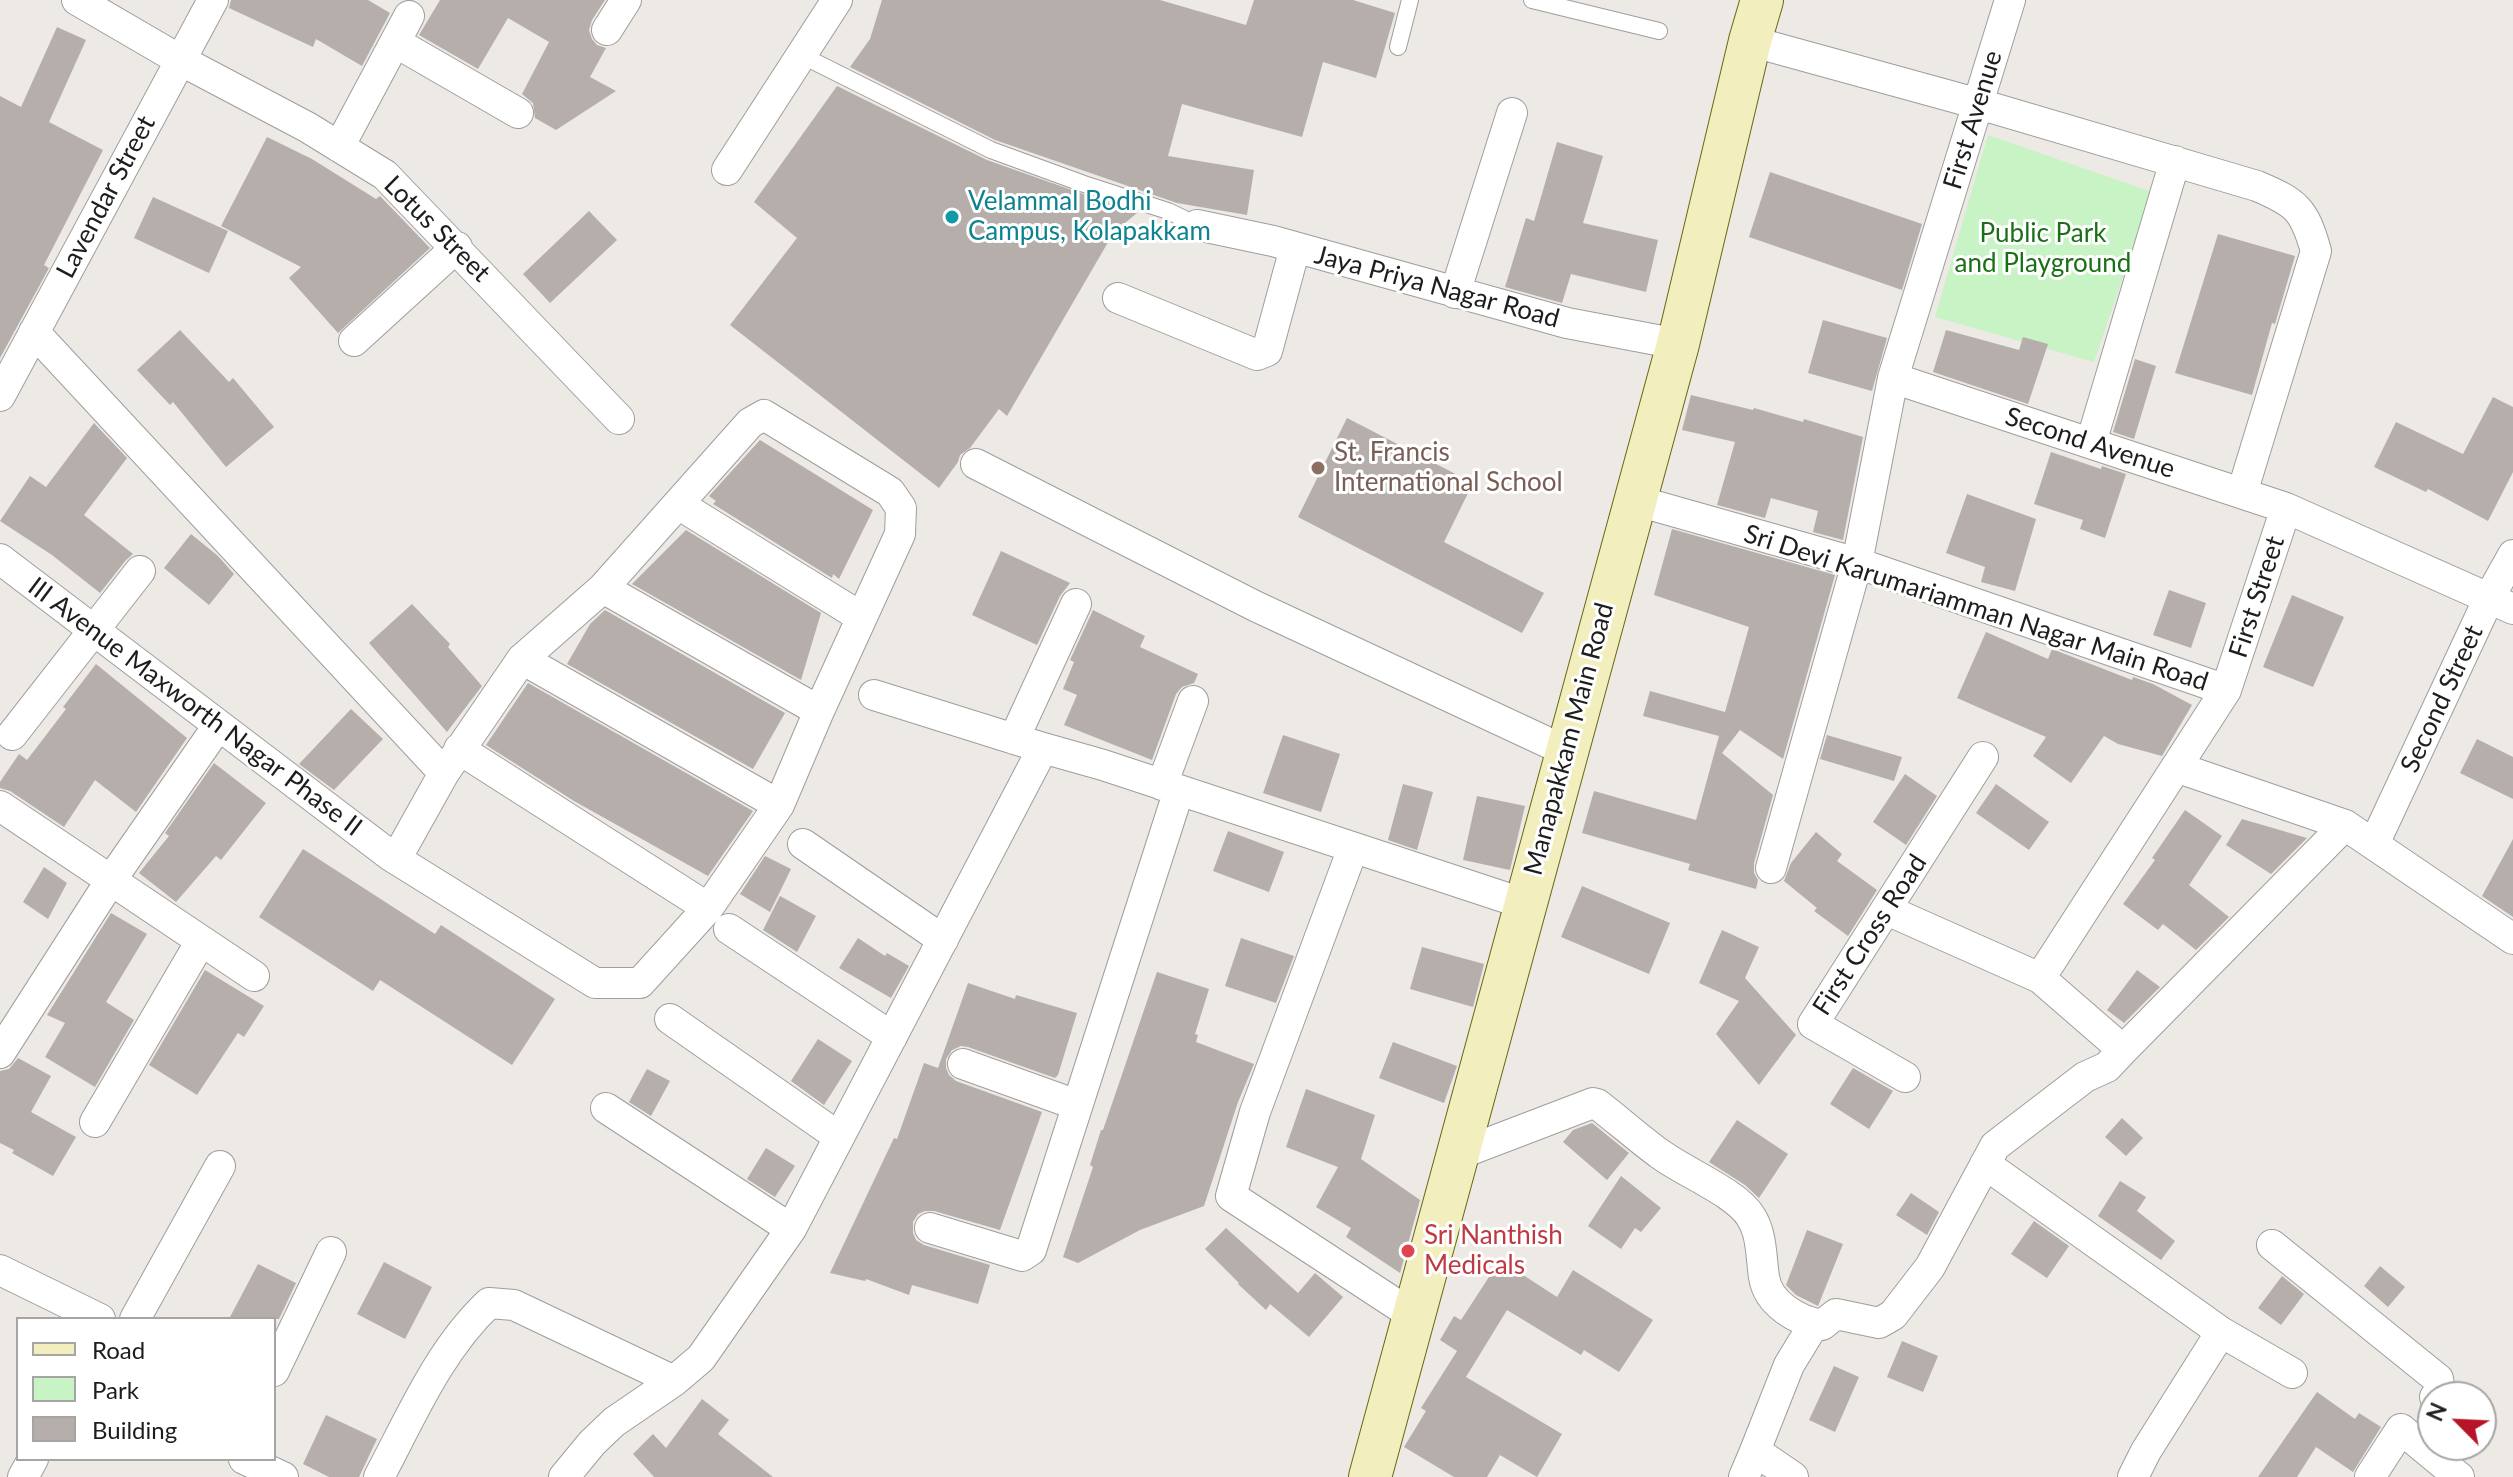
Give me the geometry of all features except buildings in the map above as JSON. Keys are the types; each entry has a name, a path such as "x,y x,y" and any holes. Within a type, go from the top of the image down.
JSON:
{"main road":[{"name":"Manapakkam Main Road","path":"1370,1477 1678,344 1762,0"}],"street":[{"name":"Lotus Street","path":"77,0 180,60 307,127 391,179 619,419"},
{"name":"Lavendar Street","path":"0,396 213,0"},
{"path":"607,30 626,0"},
{"path":"727,170 837,0"},
{"name":"First Avenue","path":"1771,868 1857,563 1893,378 2010,0"},
{"path":"339,147 402,29 518,113"},
{"path":"1750,41 2175,161 2257,186 2285,198 2307,220 2316,251 2242,493"},
{"path":"1455,293 1512,113"},
{"path":"2091,443 2175,161"},
{"name":"Jaya Priya Nagar Road","path":"1197,225 1295,248 1567,323 1678,344"},
{"path":"354,341 457,247"},
{"path":"1118,298 1257,355 1267,351 1295,248"},
{"path":"34,332 451,761 719,919 892,1037"},
{"name":"Second Avenue","path":"1893,378 2286,508 2501,604"},
{"name":"III Avenue Maxworth Nagar Phase II","path":"0,559 393,858 595,983 640,983 719,919 779,805 900,534 901,508 890,492 764,415 750,423 678,504"},
{"path":"976,464 1255,606 1566,751"},
{"name":"Sri Devi Karumariamman Nagar Main Road","path":"1634,500 1857,563 2226,690"},
{"path":"393,858 451,761 522,659 603,588 678,504 861,617"},
{"name":"First Street","path":"2040,978 2226,690 2286,508"},
{"name":"Second Street","path":"2374,844 2501,604 2513,555"},
{"path":"12,735 140,571"},
{"path":"603,588 819,711"},
{"path":"1014,739 1076,604"},
{"path":"522,659 779,805"},
{"path":"874,695 1525,904"},
{"path":"930,1228 1022,1256 1032,1246 1077,1105 1193,701"},
{"path":"0,1053 111,880 218,726"},
{"path":"564,1477 614,1422 674,1381 701,1358 791,1229 1043,748"},
{"name":"First Cross Road","path":"1905,1077 1813,1024 1983,757"},
{"path":"2176,767 2345,825 2513,939"},
{"path":"4,816 111,880 254,976"},
{"path":"1457,1155 1597,1104 1661,1155 1739,1202 1756,1226 1764,1280 1777,1303 1804,1322 1814,1324 1822,1325 1836,1314 1879,1323 1893,1315 1930,1267 1995,1146 2085,1077 2107,1067 2345,825"},
{"path":"803,844 943,940"},
{"path":"1353,848 1255,1112 1231,1196 1414,1316"},
{"path":"1887,910 2040,978 2123,1050"},
{"path":"95,1122 201,941"},
{"path":"670,1019 839,1137"},
{"path":"963,1064 1077,1105"},
{"path":"606,1108 791,1229"},
{"path":"1985,1164 2221,1332 2292,1373"},
{"path":"136,1317 220,1166"},
{"path":"2272,1245 2438,1381"},
{"path":"276,1367 331,1252"},
{"path":"0,1270 96,1317"},
{"path":"379,1477 444,1357 470,1321 489,1303 514,1305 674,1381"},
{"path":"1793,1477 1749,1464 1789,1365 1814,1324"},
{"path":"2133,1477 2221,1332"},
{"path":"2370,1477 2401,1429 2417,1414"},
{"path":"2401,1429 2459,1477"},
{"path":"248,1461 283,1477"}],"lane":[{"path":"1398,47 1410,0"},
{"path":"1532,0 1659,31"},
{"path":"803,56 991,150 1168,211 1197,225"}],"green space":[{"name":"Public Park and Playground","path":"1988,135 2152,192 2094,362 1935,317"}],"place":[{"name":"Velammal Bodhi Campus, Kolapakkam","path":"952,217"},
{"name":"St. Francis International School","path":"1318,468"},
{"name":"Sri Nanthish Medicals","path":"1408,1251"}]}
